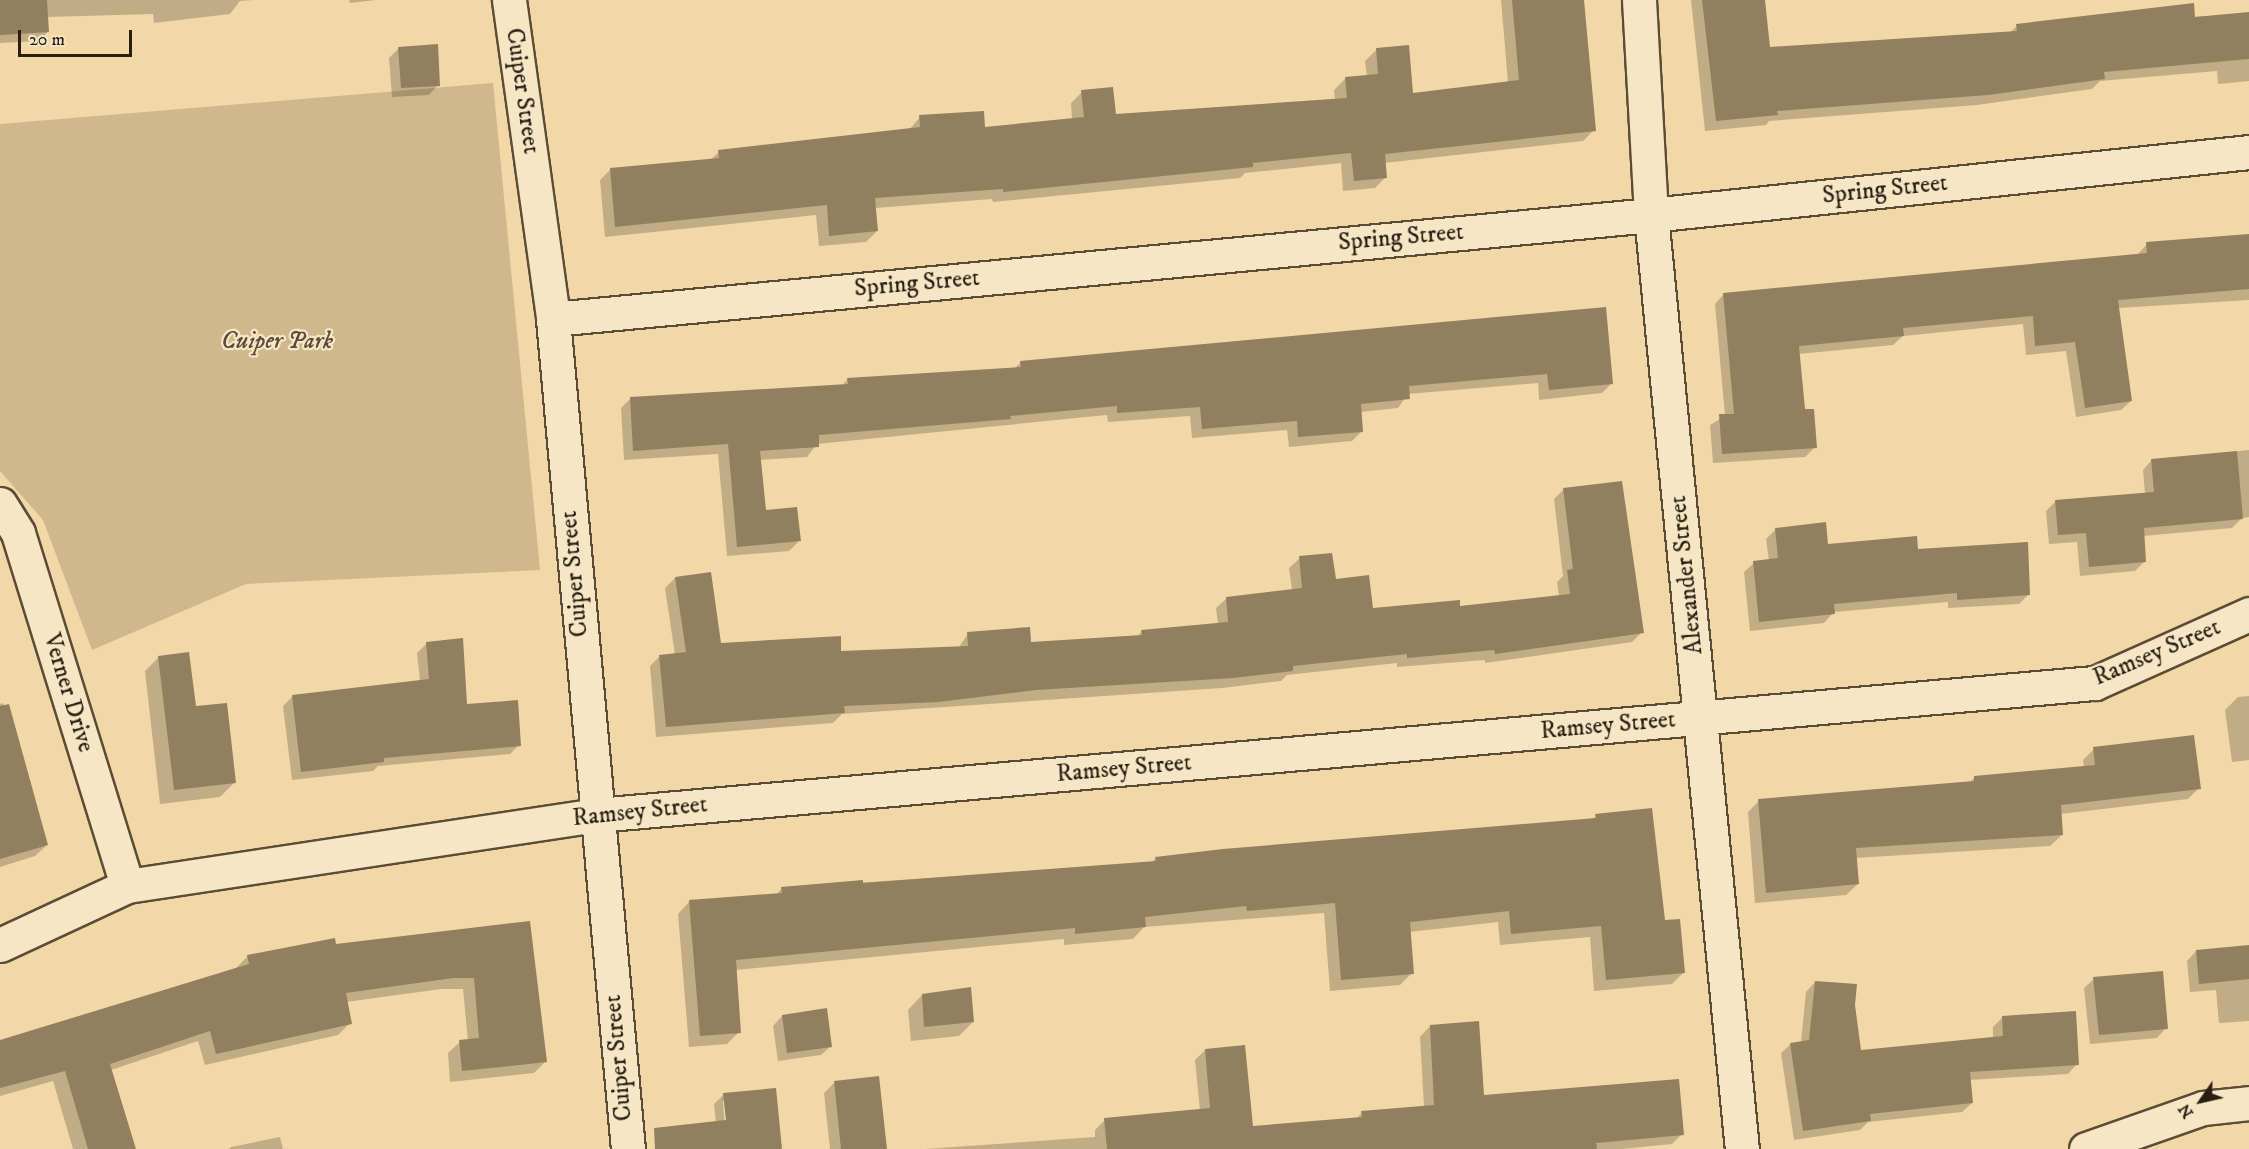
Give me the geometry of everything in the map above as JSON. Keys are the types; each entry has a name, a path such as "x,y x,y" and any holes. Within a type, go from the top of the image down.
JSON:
{"street":[{"name":"Cuiper Street","path":"509,0 553,319 628,1149"},
{"name":"Alexander Street","path":"1639,0 1651,215 1702,718 1742,1149"},
{"name":"Spring Street","path":"553,319 1651,215 2249,152"},
{"name":"Verner Drive","path":"0,504 18,533 128,886"},
{"name":"Ramsey Street","path":"0,945 128,886 597,815 2095,683 2249,614"},
{"path":"2086,1149 2203,1108 2249,1103"}],"green space":[{"name":"Cuiper Park","path":"493,83 540,570 246,584 92,650 43,520 0,471 0,124"}],"building":[{"path":"0,0 47,0 49,32 0,35"},
{"path":"1512,0 1584,0 1596,131 1385,154 1387,178 1354,181 1351,153 1253,163 1253,167 1003,192 1003,189 875,198 878,231 829,236 827,205 615,227 610,168 719,158 718,150 920,127 919,115 984,111 985,127 1084,117 1081,90 1113,87 1116,114 1347,98 1345,77 1378,74 1376,48 1409,45 1413,93 1519,80"},
{"path":"1702,0 1765,0 1770,47 2017,31 2016,24 2194,3 2195,17 2249,12 2249,59 2104,72 2105,79 1988,95 1777,111 1778,115 1716,121"},
{"path":"438,44 440,86 401,88 398,47"},
{"path":"2249,234 2249,289 2118,300 2132,401 2085,408 2075,342 2035,346 2033,316 1903,328 1904,336 1799,346 1805,409 1814,409 1817,448 1722,454 1719,414 1734,414 1723,293 2147,253 2146,242"},
{"path":"1606,307 1613,384 1549,390 1547,374 1409,386 1410,399 1361,404 1363,432 1298,437 1297,421 1202,429 1200,407 1117,413 1117,406 1010,416 1011,419 819,435 819,447 760,451 766,510 797,507 801,541 737,547 728,444 633,451 630,397 848,384 847,378 1021,367 1020,361"},
{"path":"2237,451 2243,519 2144,528 2146,562 2089,567 2086,533 2058,535 2055,500 2154,492 2151,459"},
{"path":"1622,481 1644,633 1495,654 1494,650 1407,658 1407,654 1293,666 1293,671 1233,678 1036,690 938,702 844,706 845,713 666,727 659,655 686,652 675,577 711,572 721,643 841,636 841,651 968,646 967,632 1030,627 1031,642 1142,635 1141,630 1228,622 1226,597 1302,588 1299,556 1332,553 1336,579 1369,575 1373,608 1460,600 1460,606 1570,594 1567,570 1573,569 1563,488"},
{"path":"1826,522 1828,544 1917,536 1918,549 2028,542 2030,595 1957,600 1957,593 1834,604 1835,614 1759,622 1753,561 1778,558 1775,528"},
{"path":"463,638 467,704 518,700 521,746 384,758 384,762 301,772 292,695 429,679 426,642"},
{"path":"189,652 196,706 227,703 236,783 174,790 158,656"},
{"path":"9,704 48,845 0,859 0,706"},
{"path":"2194,735 2201,789 2061,805 2063,835 1856,848 1859,884 1766,893 1758,799 1974,781 1974,776 2095,765 2093,747"},
{"path":"1652,808 1665,920 1680,919 1685,973 1606,980 1601,926 1511,934 1509,911 1410,922 1414,974 1341,980 1335,903 1247,911 1246,906 1145,917 1146,927 1075,934 1075,928 736,960 741,1033 700,1036 689,900 782,893 781,887 863,880 863,883 1156,861 1155,857 1223,849 1596,818 1595,814"},
{"path":"530,921 547,1062 462,1071 459,1040 479,1038 474,978 453,978 346,993 352,1024 216,1054 210,1031 110,1064 136,1149 88,1149 65,1071 0,1088 0,1040 249,964 247,955 335,938 336,944"},
{"path":"2249,945 2249,979 2199,984 2196,950"},
{"path":"2163,971 2168,1029 2099,1035 2093,977"},
{"path":"1815,981 1857,984 1855,1005 1861,1050 2003,1036 2002,1016 2076,1011 2079,1065 1970,1072 1973,1103 1870,1114 1871,1121 1803,1131 1790,1043 1809,1040"},
{"path":"971,987 974,1022 924,1027 922,994"},
{"path":"827,1008 832,1047 787,1053 782,1015"},
{"path":"1479,1021 1484,1095 1679,1079 1684,1135 1596,1143 1597,1149 1107,1149 1104,1118 1210,1108 1205,1049 1245,1045 1253,1126 1362,1117 1361,1111 1434,1105 1430,1025"},
{"path":"879,1076 887,1149 841,1149 834,1081"},
{"path":"776,1088 782,1149 655,1149 654,1128 726,1120 723,1093"}]}
